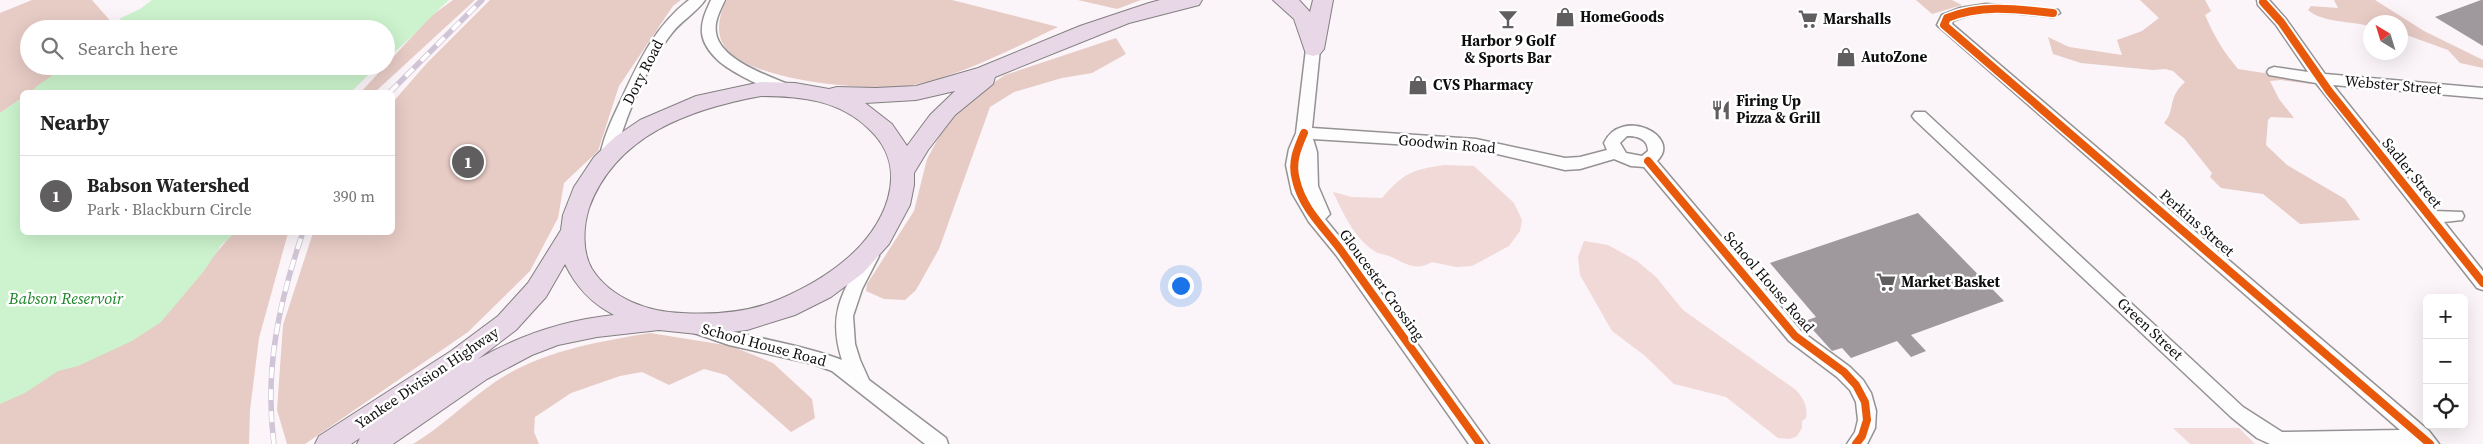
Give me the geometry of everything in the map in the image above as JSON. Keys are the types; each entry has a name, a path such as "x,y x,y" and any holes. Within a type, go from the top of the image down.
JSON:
{"highway":[{"path":"813,92 844,101 869,114 894,141 903,172 901,197 892,221 882,238 868,255 846,274 817,293 795,304 764,315 733,322 665,323 616,306 595,290 578,267 572,232 579,200 592,176 608,156 641,130 683,108 731,93 785,89 860,96 916,93 950,84 1007,64 1081,33 1168,2 1192,0"},
{"path":"1283,0 1299,11 1307,22 1313,49"},
{"path":"1313,49 1323,0"},
{"path":"903,172 918,143 943,112 967,91 1007,64"},
{"name":"Yankee Division Highway","path":"329,444 460,358 507,323 537,290 572,232"},
{"name":"Yankee Division Highway","path":"371,444 476,374 524,347 558,335 590,328 665,323"}],"street":[{"name":"Dory Road","path":"608,156 610,139 656,41 688,6 698,0"},
{"path":"718,0 711,11 709,24 713,45 729,63 742,72 785,89"},
{"name":"Sadler Street","path":"2263,2 2281,22 2320,79 2483,283"},
{"name":"Perkins Street","path":"2054,13 1980,7 1952,15 1944,21 1944,25 2245,282 2426,441"},
{"name":"Gloucester Crossing","path":"1313,49 1304,133 1296,150 1294,164 1302,199 1317,222 1342,251 1480,444"},
{"name":"Webster Street","path":"2274,72 2320,79 2483,92"},
{"name":"Green Street","path":"1920,116 2238,412 2264,432 2280,440 2426,441"},
{"path":"1638,132 1651,138 1657,148 1656,153 1648,160 1628,160 1616,153 1612,143 1617,134 1638,132"},
{"name":"Goodwin Road","path":"1304,133 1476,144 1500,148 1547,162 1565,164 1580,163 1616,153"},
{"name":"School House Road","path":"1648,160 1795,336 1807,348 1851,379 1862,395 1868,422 1864,435 1856,444"},
{"path":"2430,218 2456,216"},
{"name":"School House Road","path":"861,381 846,347 842,322 850,295 882,238"},
{"name":"School House Road","path":"691,324 728,338 816,357 838,366 861,381 940,444"}],"shaded area":[{"path":"32,0 92,0 110,20 20,20 20,75 56,75 33,90 20,90 20,99 0,113 0,13"},
{"path":"453,0 475,0 395,74 395,55 431,16"},
{"path":"490,0 681,0 673,6 619,86 598,151 564,183 558,218 530,271 468,332 305,444 287,444 277,410 283,325 312,235 395,235 395,100 427,63"},
{"path":"727,0 952,0 1058,27 987,61 932,81 895,87 845,86 764,71 743,62 729,52 724,46 719,33 721,13"},
{"path":"1078,0 1141,0 1117,9"},
{"path":"1916,0 1952,0 1962,5 1932,14"},
{"path":"2140,0 2205,0 2211,11 2205,15 2208,22 2215,36 2238,69 2310,80 2311,84 2281,80 2270,81 2279,99 2294,118 2271,117 2268,120 2266,145 2287,165 2345,199 2360,220 2300,224 2263,194 2221,188 2210,177 2212,173 2184,138 2164,123 2170,113 2176,93 2185,82 2173,71 2081,63 2053,54 2048,37 2069,47 2122,55 2117,40 2142,31 2159,18"},
{"path":"2334,0 2375,0 2399,15 2363,15 2363,24 2321,17 2308,10 2311,6 2338,8"},
{"path":"2408,21 2424,31 2483,60 2483,68 2460,63 2448,50 2408,36"},
{"path":"1116,38 1126,54 1092,73 1062,78 1014,92 990,107 939,249 916,290 905,300 884,299 866,291 867,284 914,211 927,159 948,120 972,97 1005,75"},
{"path":"377,75 393,75 377,90 363,90"},
{"path":"1444,165 1474,166 1514,203 1522,220 1520,231 1509,246 1472,266 1456,267 1432,262 1422,266 1414,266 1378,253 1363,242 1357,234 1346,218 1333,192 1352,197 1382,198 1396,183 1409,174"},
{"path":"231,235 287,235 259,338 250,410 249,444 0,444 0,403 16,396 58,366 159,320"},
{"path":"1584,241 1608,245 1637,261 1656,277 1683,310 1796,390 1804,402 1806,410 1806,418 1802,421 1802,428 1797,436 1790,439 1778,438 1726,397 1674,384 1644,355 1612,331 1580,275 1578,257"},
{"path":"650,333 731,346 773,363 812,399 815,418 791,432 726,375 704,369 669,385 642,372 620,376 571,393 535,417 534,432 539,444 413,444 495,382 513,371 550,355 570,349"},
{"path":"2173,428 2239,428 2255,444 2190,444"}],"water":[{"path":"152,0 449,0 395,52 395,20 119,20"},
{"path":"53,75 368,75 353,90 33,90"},
{"name":"Babson Reservoir","path":"20,99 20,235 233,235 221,245 204,271 161,322 132,341 78,366 58,371 25,393 0,404 0,113"}],"building":[{"path":"2481,0 2483,0 2483,46 2435,17"},
{"name":"Market Basket","path":"1918,213 2004,301 1911,335 1926,351 1911,357 1897,341 1851,358 1842,348 1832,351 1805,321 1816,317 1770,263"}],"railway":[{"path":"392,90 482,0"},
{"path":"274,444 271,417 272,363 287,284 302,235"}],"cycle path":[{"path":"2263,2 2281,22 2329,91 2483,283"},
{"path":"2053,13 1986,8 1960,13 1947,18 1944,25 2430,444"},
{"path":"1304,133 1297,149 1294,165 1295,179 1306,205 1314,218 1342,251 1480,444"},
{"path":"1648,161 1795,336 1844,372 1856,385 1865,402 1867,411 1865,428 1856,444"}],"place":[{"name":"HomeGoods","path":"1565,17"},
{"name":"Harbor 9 Golf & Sports Bar","path":"1508,19"},
{"name":"Marshalls","path":"1808,19"},
{"name":"AutoZone","path":"1846,57"},
{"name":"CVS Pharmacy","path":"1418,85"},
{"name":"Firing Up Pizza & Grill","path":"1721,110"},
{"name":"Babson Watershed","path":"468,162"},
{"name":"Market Basket","path":"1886,282"}]}
